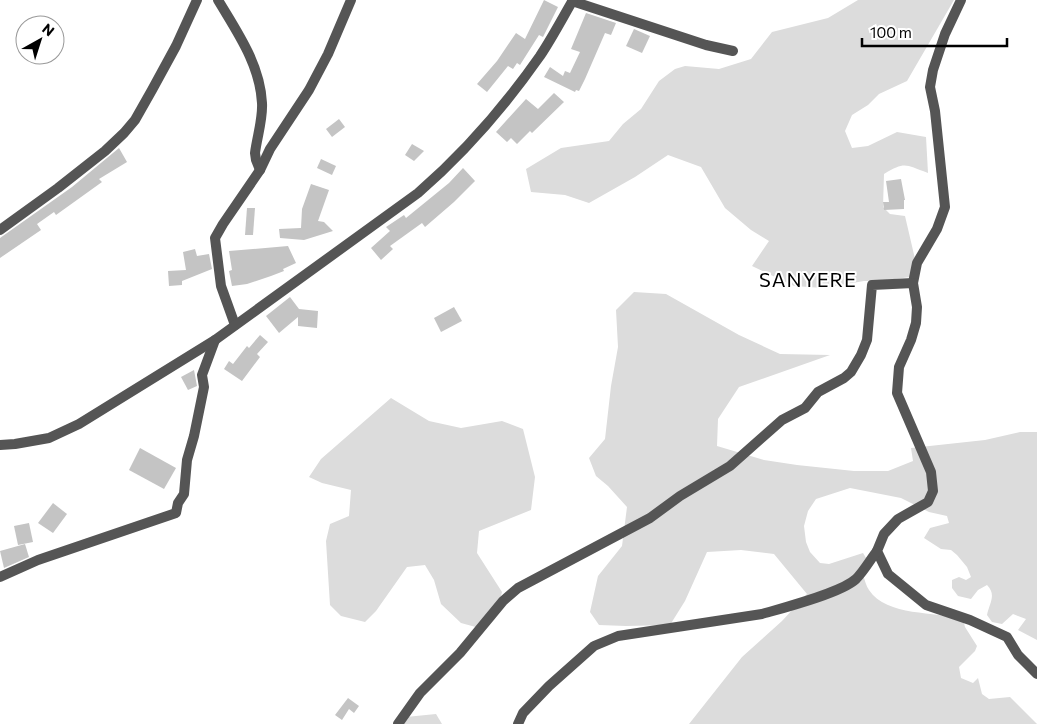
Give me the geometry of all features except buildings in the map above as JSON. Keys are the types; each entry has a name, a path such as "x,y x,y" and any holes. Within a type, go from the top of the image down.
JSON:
{"street":[{"path":"0,230 58,188 105,151 124,133 135,120 156,83 176,46 197,0"},
{"path":"218,0 249,52 258,79 262,104 255,153 260,170"},
{"path":"235,325 221,286 216,238 223,224 260,170 270,149 309,90 328,54 351,0"},
{"path":"518,724 523,713 549,686 594,646 618,636 762,614 844,588 856,579 877,550 884,534 898,519 928,502 933,491 931,472 897,393 899,367 916,323 917,307 913,283 917,263 937,229 945,207 935,112 930,87 933,70 945,34 961,0"},
{"path":"0,445 49,438 79,424 215,340 418,193 444,170 481,132 540,56 573,1 706,45 733,51"},
{"path":"398,724 420,693 460,653 503,601 518,588 650,518 680,496 730,466 782,420 799,412 809,404 818,392 844,378 851,372 865,346 872,285 913,283"},
{"path":"0,576 38,560 176,513 178,503 184,494 188,460 204,387 202,375 215,340"},
{"path":"877,550 888,574 926,606 970,620 1007,637 1018,655 1037,674"}],"shaded area":[{"path":"858,0 954,0 907,81 879,94 868,105 852,115 845,131 852,148 868,146 897,132 926,137 928,173 910,166 902,166 884,174 883,207 890,214 905,216 919,276 864,281 823,288 794,286 752,266 769,241 751,230 725,208 701,167 668,155 635,177 589,203 565,195 531,192 526,169 561,148 609,141 623,124 641,109 659,81 675,69 685,66 719,69 751,59 772,32 828,18"},
{"path":"634,292 666,294 739,335 780,354 830,355 739,387 718,419 717,446 764,460 797,465 854,471 888,471 913,461 911,448 985,440 1020,432 1037,432 1037,640 1018,630 1026,619 1013,614 1002,624 992,622 987,615 992,600 992,592 987,585 978,590 971,599 958,596 952,588 952,580 959,577 966,580 971,577 967,567 951,550 941,549 924,538 930,528 949,523 947,516 929,512 901,498 850,488 816,499 808,511 804,526 806,542 810,552 820,563 829,564 863,553 871,566 863,575 867,587 877,599 887,605 912,612 963,619 965,627 977,646 975,651 959,667 961,678 973,683 978,678 982,694 989,699 1010,697 1037,724 689,724 742,657 782,621 807,594 774,554 741,550 707,552 685,601 670,625 599,625 590,612 598,576 622,546 627,507 596,476 589,458 605,439 618,347 616,310"},
{"path":"391,398 429,421 461,428 502,421 523,429 535,477 531,510 479,531 477,553 502,592 495,619 483,629 461,623 441,604 434,580 425,565 407,567 376,611 365,622 341,616 330,605 326,541 330,524 349,516 351,490 322,483 309,477 321,459"},
{"path":"436,714 442,724 400,724 406,717"}],"district":[{"name":"SANYERE","path":"808,280"}]}
